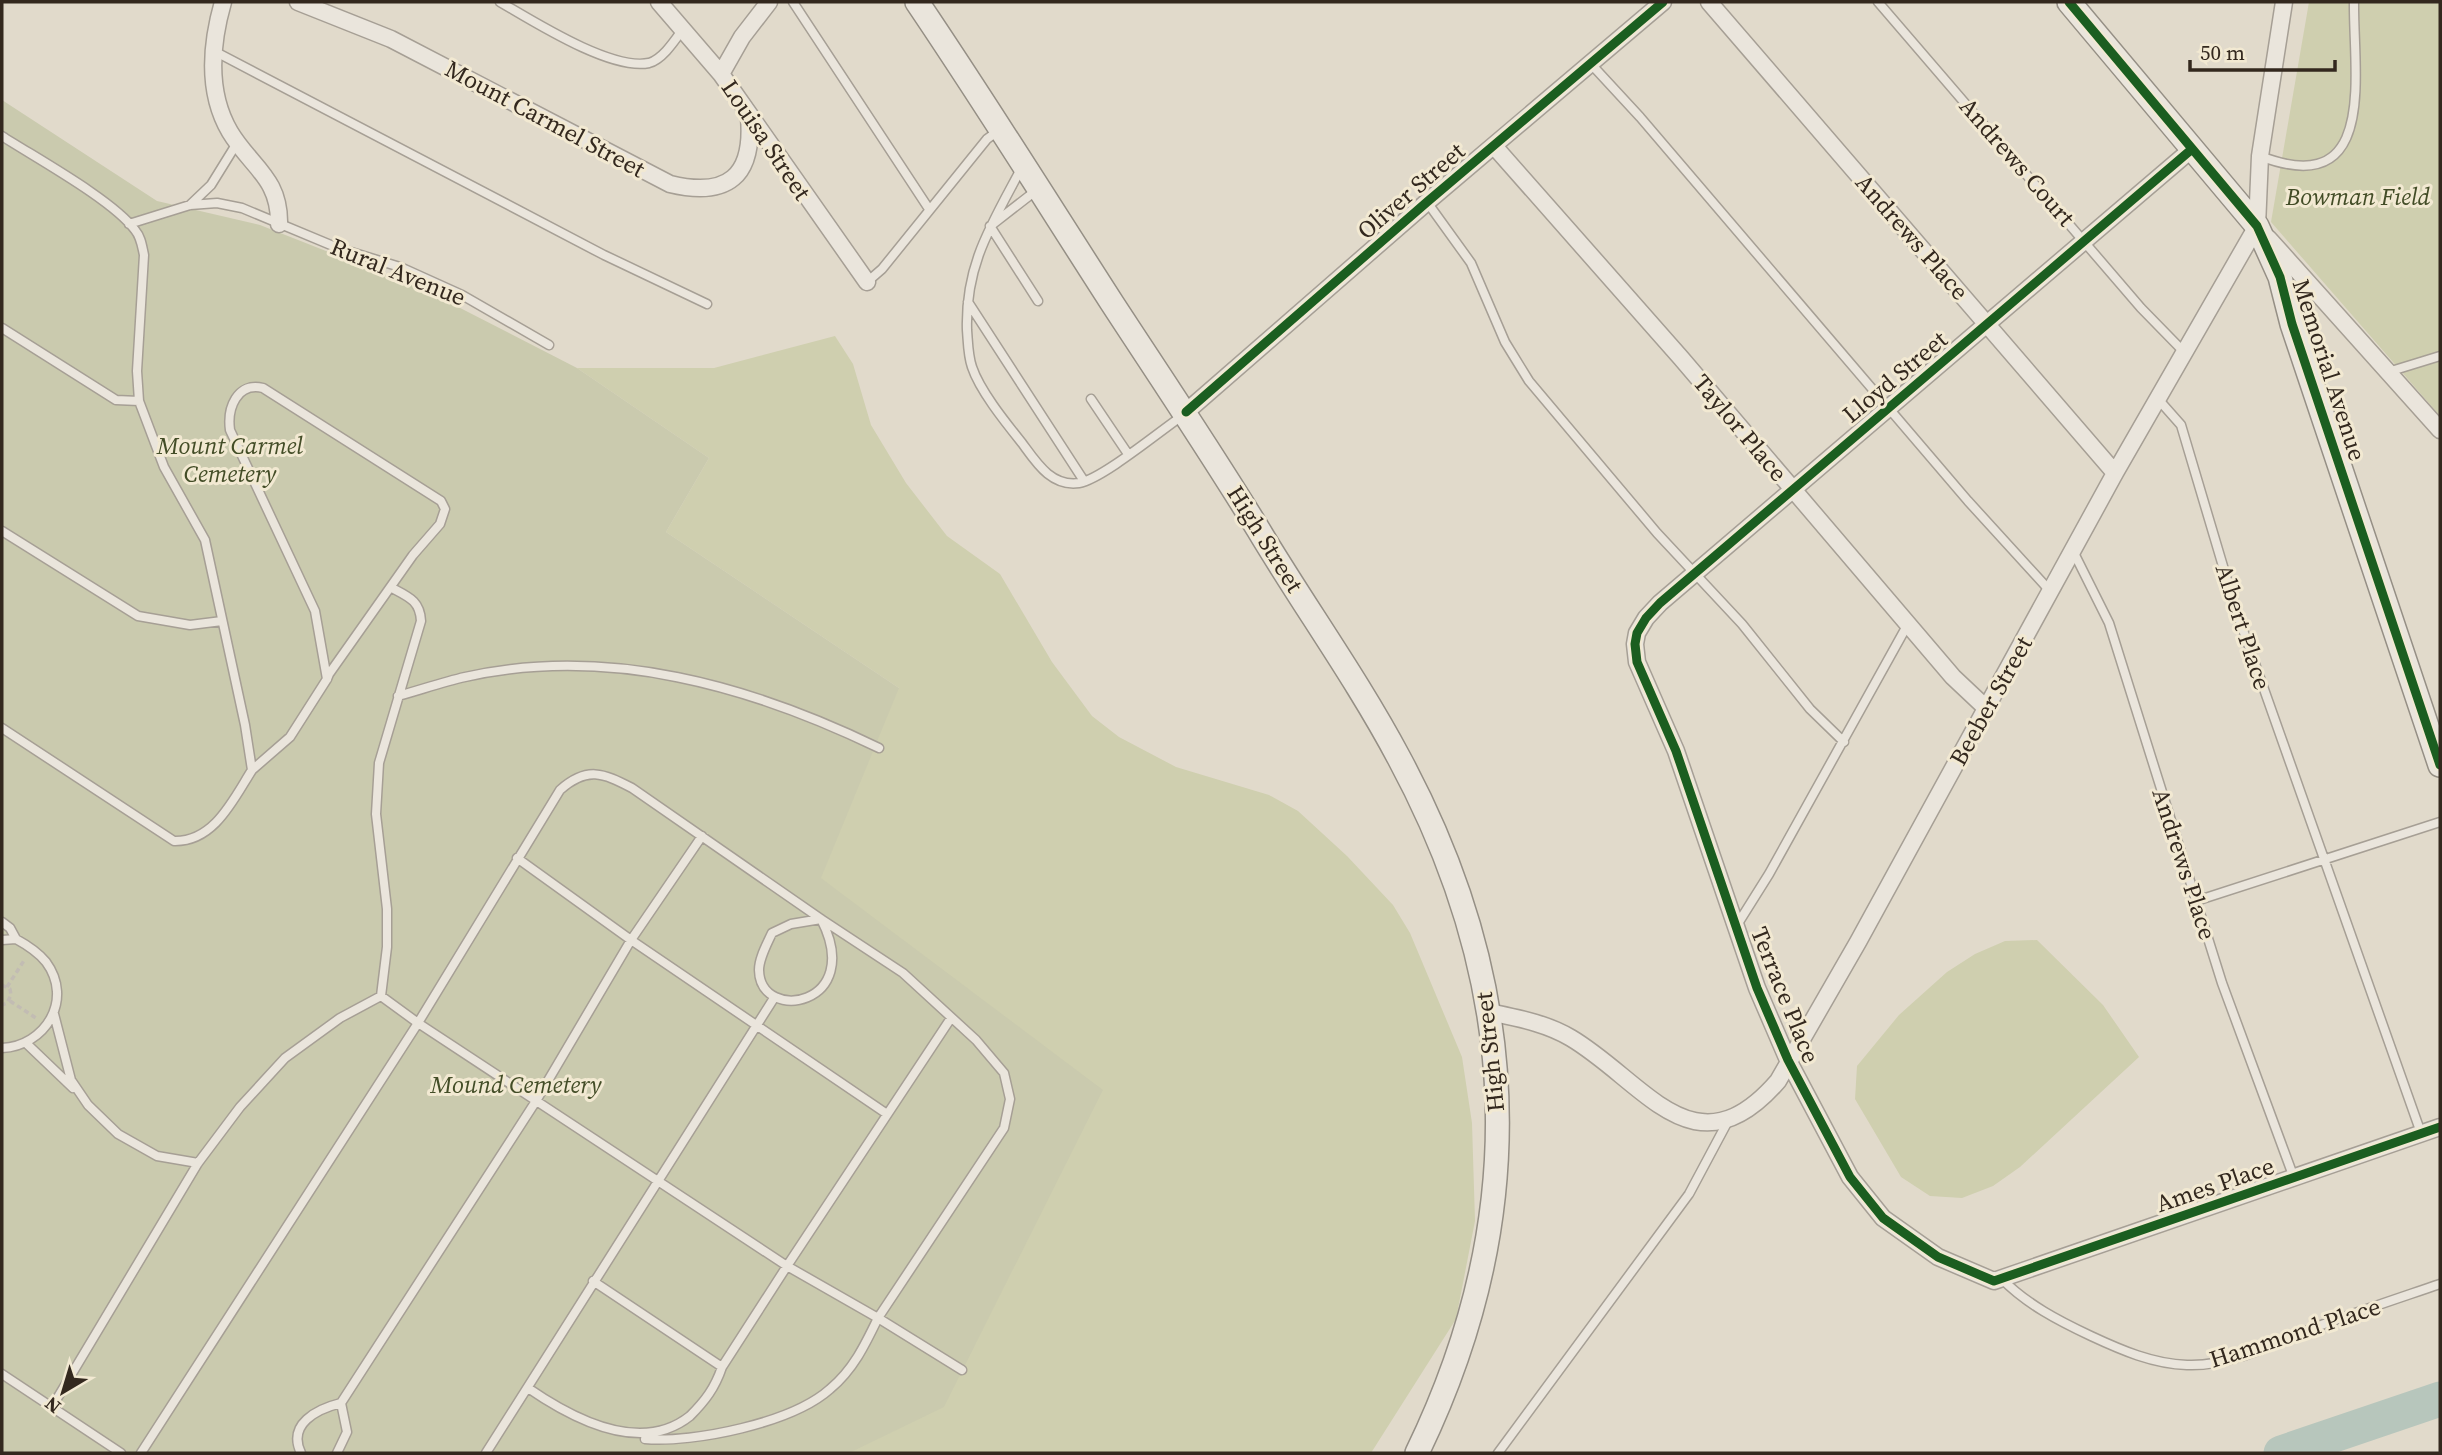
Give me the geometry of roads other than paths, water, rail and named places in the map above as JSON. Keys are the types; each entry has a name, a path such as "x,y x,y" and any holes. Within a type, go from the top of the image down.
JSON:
{"main road":[{"name":"High Street","path":"917,2 1186,412 1400,759 1437,835 1466,911 1489,1012 1498,1125 1496,1192 1484,1264 1444,1397 1417,1453"},
{"name":"Memorial Avenue","path":"2069,2 2257,226 2280,277 2296,337 2440,765"}],"street":[{"path":"223,2 214,51 213,78 217,103 237,142 275,190 279,224"},
{"name":"Mount Carmel Street","path":"298,2 391,38 670,184 707,190 736,176 748,157 751,140 750,117"},
{"name":"Louisa Street","path":"659,2 722,74 867,282"},
{"path":"722,74 742,37 769,2"},
{"name":"Oliver Street","path":"1186,412 1427,202 1663,2"},
{"name":"Andrews Place","path":"1709,2 2115,473"},
{"name":"Beeber Street","path":"1728,1121 1765,1096 1778,1081 1858,942 2115,473 2257,226 2260,156 2284,2"},
{"name":"Taylor Place","path":"1494,146 1681,358 1953,677 1987,709"},
{"name":"Lloyd Street","path":"1635,644 1646,618 1694,573 2192,149"},
{"path":"2257,226 2440,430"},
{"name":"Terrace Place","path":"1635,644 1637,662 1676,751 1757,988 1788,1060 1850,1177 1883,1218 1938,1257 1994,1281 2001,1279"},
{"path":"1489,1012 1557,1030 1673,1113 1713,1124 1728,1121"},
{"name":"Ames Place","path":"2001,1279 2440,1127"}],"lane":[{"path":"499,2 584,48 610,58 637,63 656,59 683,29"},
{"path":"793,2 929,209"},
{"name":"Andrews Court","path":"1878,2 2141,308 2184,352"},
{"path":"2260,156 2299,167 2319,163 2337,153 2347,141 2352,129 2354,107 2354,2"},
{"path":"214,51 604,255 707,304"},
{"name":"Lloyd Street","path":"1591,64 1889,408"},
{"path":"867,282 882,269 987,139 1001,128"},
{"path":"2,136 113,209 130,224 141,240 144,255 137,371 139,401 164,467 205,540 252,770"},
{"path":"130,224 190,205 211,185 237,142"},
{"path":"1024,164 990,226 969,283 966,300 972,368 1008,425 1042,470 1059,482 1084,481 1128,454 1186,412"},
{"path":"990,226 1007,216 1039,188"},
{"name":"Rural Avenue","path":"190,205 217,202 242,208 338,248 401,267 462,295 550,345"},
{"path":"1427,202 1471,263 1505,342 1529,381 1571,434 1742,624 1810,709 1844,742"},
{"path":"990,226 1038,301"},
{"path":"966,300 1084,481"},
{"path":"2,328 116,400 139,401"},
{"path":"2388,372 2440,355"},
{"path":"2,728 174,841 200,837 214,825 252,770 290,737 327,678 444,516 441,501 263,388 249,387 241,391 231,407 230,430 315,611 327,678"},
{"path":"1091,398 1128,454"},
{"name":"Albert Place","path":"2158,398 2181,425 2236,610 2326,860"},
{"path":"1889,408 1968,501 2051,592"},
{"path":"2,531 138,616 190,625 222,621"},
{"name":"Andrews Place","path":"2073,551 2109,623 2226,996 2294,1178"},
{"path":"381,996 387,947 387,909 376,814 379,763 421,621 421,608 414,600 392,588"},
{"path":"1736,926 1769,874 1908,624"},
{"path":"398,696 466,676 543,668 631,668 695,679 778,704 879,748"},
{"path":"141,1453 418,1023 560,790 574,778 603,773 632,788 904,973 976,1040 1004,1073 1010,1099 1004,1128 878,1318 848,1372 828,1391 789,1412 729,1432 673,1441 617,1435 585,1423 528,1388"},
{"path":"2196,901 2440,822"},
{"path":"301,1453 297,1445 303,1422 313,1412 341,1403 536,1101 631,940 702,836"},
{"path":"517,858 631,940 887,1114"},
{"path":"2326,860 2421,1133"},
{"path":"821,919 831,939 834,959 831,977 814,994 797,1002 774,998 766,988 759,970 772,933 791,924 821,919"},
{"path":"2,922 10,928 16,939 32,948 46,963 54,978 54,1014 71,1080 80,1094"},
{"path":"2,940 16,939"},
{"path":"381,996 787,1266 962,1370"},
{"path":"52,1407 198,1163 240,1107 285,1058 340,1018 381,996"},
{"path":"486,1453 774,998"},
{"path":"2,1048 27,1044 54,1014"},
{"path":"645,1438 664,1435 682,1424 707,1400 722,1367 951,1018"},
{"path":"27,1044 118,1134 157,1156 198,1163"},
{"path":"1498,1453 1689,1194 1728,1121"},
{"name":"Hammond Place","path":"2001,1279 2034,1306 2123,1351 2161,1363 2189,1366 2217,1363 2440,1284"},
{"path":"593,1281 722,1367"},
{"path":"2,1374 121,1453"},
{"path":"337,1453 347,1433 341,1403"}],"waterway":[{"path":"2281,1453 2440,1399"}],"park label":[{"name":"Bowman Field","path":"2358,197"},
{"name":"Mount Carmel Cemetery","path":"230,460"},
{"name":"Mound Cemetery","path":"516,1085"}]}
